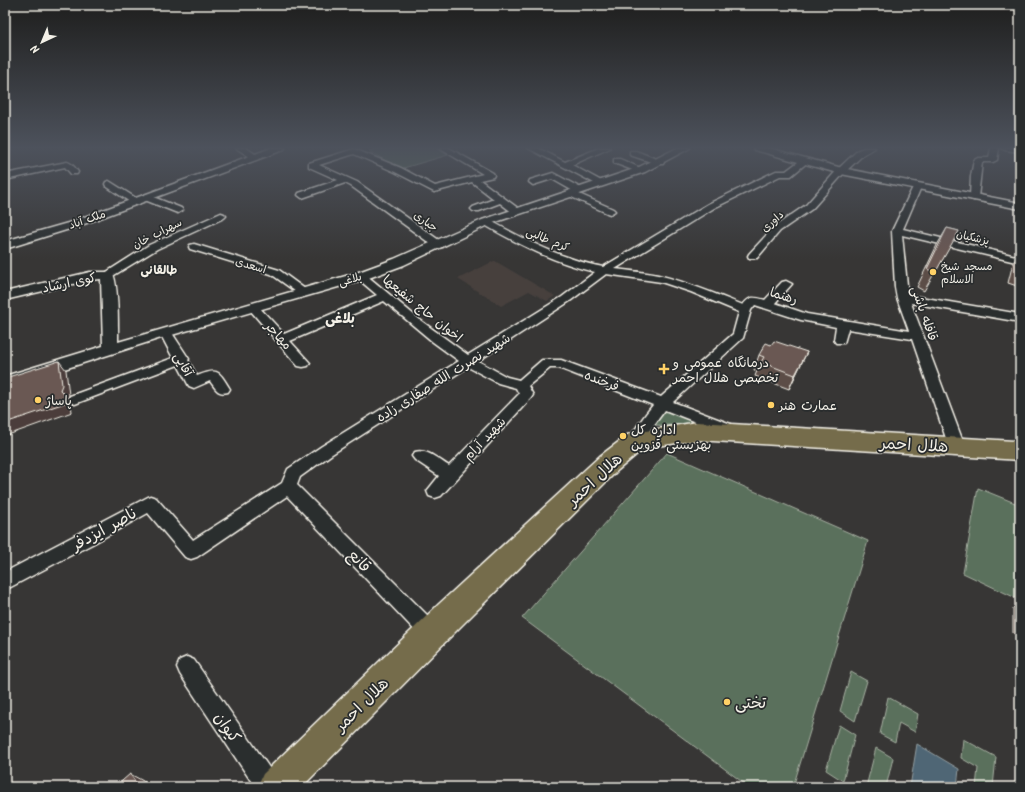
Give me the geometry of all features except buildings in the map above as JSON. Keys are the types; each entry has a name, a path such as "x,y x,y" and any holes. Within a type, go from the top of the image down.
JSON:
{"main road":[{"name":"هلال احمر","path":"276,787 609,463 637,440 697,431 1020,451"}],"street":[{"path":"110,185 136,202"},
{"name":"ملک آباد","path":"5,245 72,225 182,185"},
{"path":"302,195 331,185"},
{"name":"جباری","path":"355,185 439,245"},
{"name":"جباری","path":"426,185 434,189 450,185"},
{"path":"481,185 516,212"},
{"path":"566,185 610,211"},
{"name":"بلاغی","path":"5,382 111,349 361,276 439,245 486,222 594,185"},
{"name":"شهید نصرت الله صفاری زاده","path":"288,487 294,473 327,450 566,299 604,271 711,206 754,185"},
{"name":"داوری","path":"753,256 777,229 809,207 829,185"},
{"path":"907,185 1020,206"},
{"path":"974,197 975,185"},
{"name":"قافله باشی","path":"917,187 897,231 901,287 903,298 958,447"},
{"path":"148,198 178,210"},
{"path":"476,209 501,200"},
{"name":"سهراب خان","path":"107,275 153,247 221,216"},
{"name":"کرم طالبی","path":"486,222 547,253 604,271"},
{"name":"پزشکیان","path":"897,231 1020,260"},
{"name":"اسعدی","path":"194,247 274,272 303,292"},
{"path":"604,271 644,274 666,280 745,310 739,334 662,404 645,426 637,440"},
{"name":"کوی ارشاد","path":"5,296 90,276 107,275 109,289 111,349"},
{"name":"اخوان حاج شفیعها","path":"361,276 468,361"},
{"path":"767,305 786,284"},
{"path":"283,339 386,296"},
{"path":"903,298 1020,318"},
{"name":"رهنما","path":"745,310 753,300 806,317 842,325 917,336"},
{"name":"مهاجر","path":"254,308 303,363"},
{"path":"840,340 842,325"},
{"name":"آقایی","path":"166,333 182,359 194,383 213,375 223,389"},
{"path":"75,399 182,359"},
{"path":"468,361 504,381 521,385"},
{"name":"فرخنده","path":"521,385 547,364 561,364 742,434"},
{"name":"شهید آرام","path":"435,491 449,474 526,395 521,385"},
{"path":"420,456 449,474"},
{"name":"ناصر ایزدفر","path":"5,581 90,537 150,503 191,551 288,487"},
{"name":"قانع","path":"288,487 432,634"},
{"name":"کیوان","path":"187,667 269,787"}],"shaded area":[{"path":"494,261 555,296 547,301 529,291 501,306 458,279"}],"green space":[{"path":"664,411 668,411 709,426 650,425"},
{"name":"تختی","path":"667,453 868,541 793,787 749,787 522,618"},
{"path":"978,488 1020,505 1020,600 963,573"},
{"path":"851,672 867,681 855,721 840,711"},
{"path":"888,697 918,714 915,732 899,723 895,742 880,734"},
{"path":"839,725 855,735 843,781 826,770"},
{"path":"963,739 996,757 993,787 976,787 978,768 961,758"},
{"path":"876,748 893,758 886,787 866,787"}],"water":[{"path":"917,744 959,769 957,787 910,787"}],"place":[{"name":"مسجد شیخ الاسلام","path":"933,272"},
{"name":"درمانگاه عمومی و تخصصی هلال احمر","path":"664,369"},
{"name":"پاساژ","path":"38,400"},
{"name":"عمارت هنر","path":"771,405"},
{"name":"اداره کل بهزیستی قزوین","path":"623,436"},
{"name":"تختی","path":"727,702"}],"district":[{"name":"طالقانی","path":"159,270"},
{"name":"بلاغی","path":"340,318"}]}
